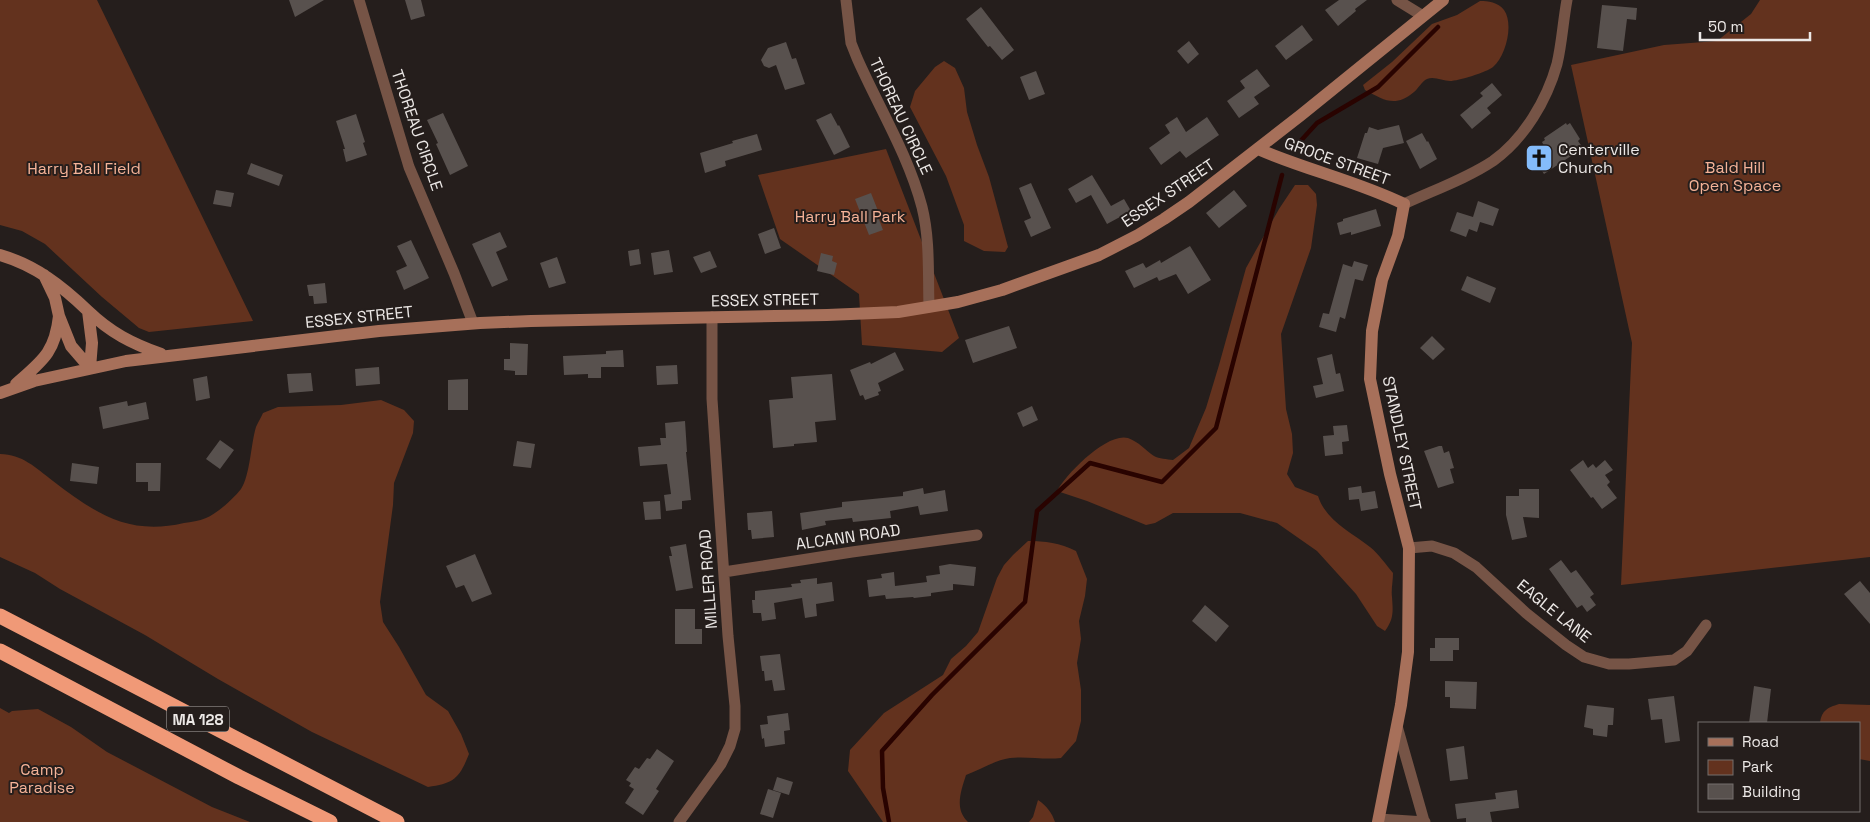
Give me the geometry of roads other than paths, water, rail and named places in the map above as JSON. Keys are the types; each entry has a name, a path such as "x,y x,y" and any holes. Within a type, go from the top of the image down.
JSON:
{"highway":[{"name":"MA 128","path":"0,616 397,822"},
{"name":"MA 128","path":"0,651 239,777 330,822"}],"main road":[{"name":"ESSEX STREET","path":"5,391 34,381 90,368 163,355 379,331 473,323 898,312 958,302 1002,290 1099,255 1164,219 1190,202 1258,149 1443,0"},
{"name":"GROCE STREET","path":"1258,149 1285,160 1362,185 1404,204"},
{"name":"STANDLEY STREET","path":"1379,821 1397,726 1408,652 1410,548 1390,474 1370,379 1372,331 1382,280 1398,236 1404,204"},
{"path":"0,256 18,261 55,281 100,322 120,337 163,355"},
{"path":"44,275 55,298 59,316 71,346 90,368"},
{"path":"88,311 92,343 90,368"},
{"path":"5,391 45,358 54,342 59,316"}],"street":[{"name":"THOREAU CIRCLE","path":"359,0 409,167 473,323"},
{"name":"THOREAU CIRCLE","path":"846,0 851,43 901,149 913,178 922,209 927,239 929,307"},
{"path":"1397,0 1423,16"},
{"path":"1404,204 1464,178 1494,160 1534,118 1557,63 1567,0"},
{"name":"MILLER ROAD","path":"679,822 721,764 730,746 735,729 735,706 712,398 712,318"},
{"name":"ALCANN ROAD","path":"724,572 977,535"},
{"name":"EAGLE LANE","path":"1410,548 1432,546 1454,553 1476,567 1526,613 1566,645 1584,657 1609,664 1674,660 1687,650 1706,624"},
{"path":"1379,821 1424,821 1397,726"}],"waterway":[{"path":"1296,146 1317,123 1378,87 1438,27"},
{"path":"889,822 883,788 882,751 932,695 1025,602 1037,511 1090,463 1162,482 1216,428 1282,175"}],"place":[{"name":"Centerville Church","path":"1539,158"}],"park label":[{"name":"Harry Ball Field","path":"84,168"},
{"name":"Bald Hill Open Space","path":"1735,176"},
{"name":"Harry Ball Park","path":"850,216"},
{"name":"Camp Paradise","path":"42,778"}]}
